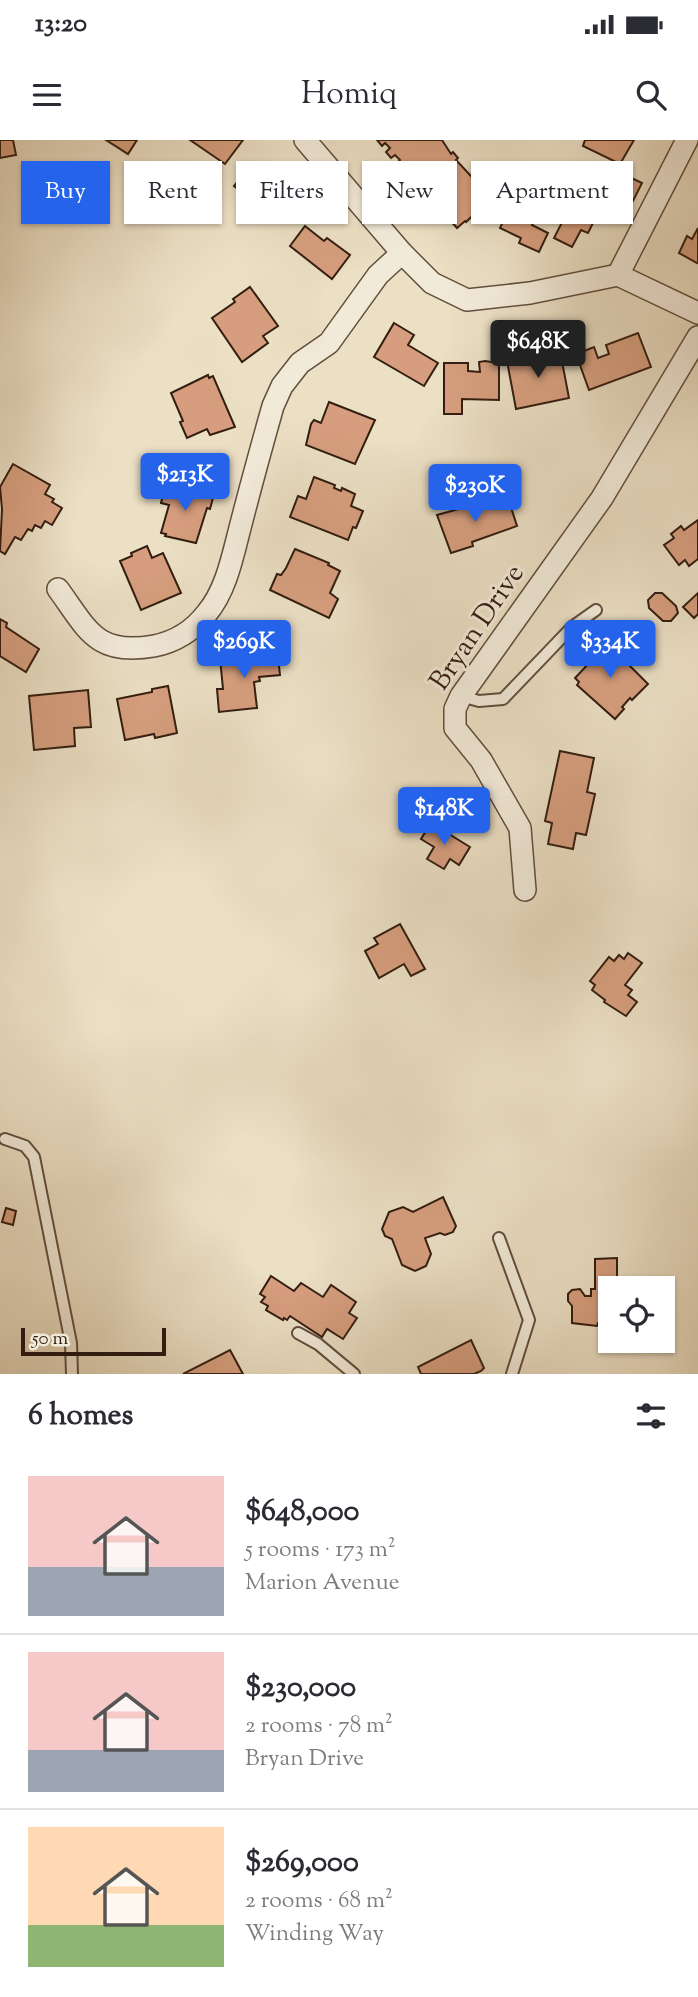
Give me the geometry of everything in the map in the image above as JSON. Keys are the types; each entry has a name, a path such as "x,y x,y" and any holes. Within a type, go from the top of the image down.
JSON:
{"street":[{"path":"305,140 402,253 432,283 467,300 530,293 618,275 698,313"},
{"path":"618,275 687,140"},
{"path":"58,589 91,632 110,646 136,649 162,644 186,634 194,627 208,613 225,582 273,406 282,386 300,363 329,343 378,275 402,253"},
{"name":"Bryan Drive","path":"525,890 520,828 481,760 455,728 455,709 461,696 602,498 698,337"}],"lane":[{"path":"461,696 479,701 503,699 572,627 596,610"},
{"path":"5,1139 25,1146 34,1157 71,1343 72,1374"},
{"path":"499,1238 529,1320 512,1374"},
{"path":"299,1333 318,1344 354,1374"}],"building":[{"path":"0,140 13,140 16,155 0,158"},
{"path":"106,140 137,140 128,154"},
{"path":"190,140 243,140 225,164"},
{"path":"377,140 442,140 451,154 453,152 458,158 457,161 399,161 395,155 391,158 386,152 390,148 385,143 382,146"},
{"path":"585,140 634,140 622,161 614,161 583,146"},
{"path":"457,161 471,176 471,217 457,228 453,224 457,224"},
{"path":"633,179 642,183 633,201"},
{"path":"502,224 532,224 548,233 539,252 519,243 521,238 500,228"},
{"path":"561,224 592,224 588,233 581,230 572,247 554,238"},
{"path":"305,226 324,241 327,238 350,255 332,279 290,246"},
{"path":"698,228 697,263 679,253 687,236 692,239"},
{"path":"250,287 278,326 263,336 268,343 242,362 212,318 235,302 233,299"},
{"path":"394,323 414,335 408,345 438,363 424,386 374,357"},
{"path":"638,333 651,367 589,390 576,354 594,347 598,358 609,354 606,345"},
{"path":"560,351 569,398 516,409 507,361"},
{"path":"479,362 499,363 499,400 462,399 462,414 444,414 444,363 468,363 468,371 480,372"},
{"path":"208,375 209,378 213,376 235,427 210,435 207,429 187,438 171,393"},
{"path":"329,402 375,420 355,464 306,445 311,424 314,420 321,423"},
{"path":"13,464 50,485 45,494 62,508 52,525 45,521 41,528 35,525 32,531 28,529 21,540 15,537 5,554 0,551 0,487"},
{"path":"314,477 335,485 334,488 341,491 342,488 355,494 351,506 363,511 348,540 290,517 298,496 306,499"},
{"path":"165,487 174,490 175,487 183,487 210,494 213,498 196,543 161,533 169,505 161,503"},
{"path":"509,501 517,526 472,542 473,546 451,553 437,515 484,502 487,509"},
{"path":"698,520 698,559 689,566 685,560 679,565 664,545 674,538 671,534 681,526 684,530"},
{"path":"147,546 152,558 163,553 181,593 141,610 120,561"},
{"path":"295,549 329,563 328,565 340,571 330,593 338,599 329,618 270,590 277,574 281,575"},
{"path":"655,593 662,593 676,606 678,613 671,621 663,621 649,608 648,600"},
{"path":"698,593 698,614 694,618 683,607"},
{"path":"0,619 7,623 6,627 39,649 26,672 0,656"},
{"path":"604,640 648,684 632,700 630,698 615,719 577,685 579,682 575,678 593,659 590,655"},
{"path":"269,653 270,658 278,657 280,675 259,677 260,681 254,682 257,708 219,712 217,689 223,689 220,658"},
{"path":"168,686 177,733 125,740 117,699"},
{"path":"88,690 91,727 74,728 75,746 34,750 29,696"},
{"path":"560,751 594,758 587,792 595,794 586,835 576,833 573,849 548,844 552,823 545,821"},
{"path":"431,823 470,847 459,865 450,859 444,869 427,859 434,847 421,839"},
{"path":"400,924 425,969 411,976 404,964 379,978 365,951 378,944 374,938"},
{"path":"628,953 642,963 625,985 632,990 628,995 637,1002 626,1016 604,1002 605,1000 592,990 595,985 590,981 609,957 614,961 619,955 624,959"},
{"path":"443,1197 456,1226 453,1232 425,1238 431,1254 426,1266 415,1271 402,1265 392,1239 385,1236 382,1229 389,1212 403,1207 413,1212"},
{"path":"6,1208 16,1211 13,1225 2,1222"},
{"path":"617,1258 617,1276 598,1276 597,1326 572,1323 572,1306 568,1301 568,1294 572,1290 580,1289 585,1296 591,1296 591,1289 595,1289 595,1259"},
{"path":"271,1276 294,1291 301,1283 323,1297 331,1285 356,1302 349,1313 357,1318 343,1339 327,1329 322,1337 290,1316 283,1320 266,1310 268,1306 261,1302 265,1297 260,1294"},
{"path":"471,1340 484,1368 481,1371 474,1374 421,1374 418,1367"},
{"path":"230,1350 243,1374 183,1374"}]}
